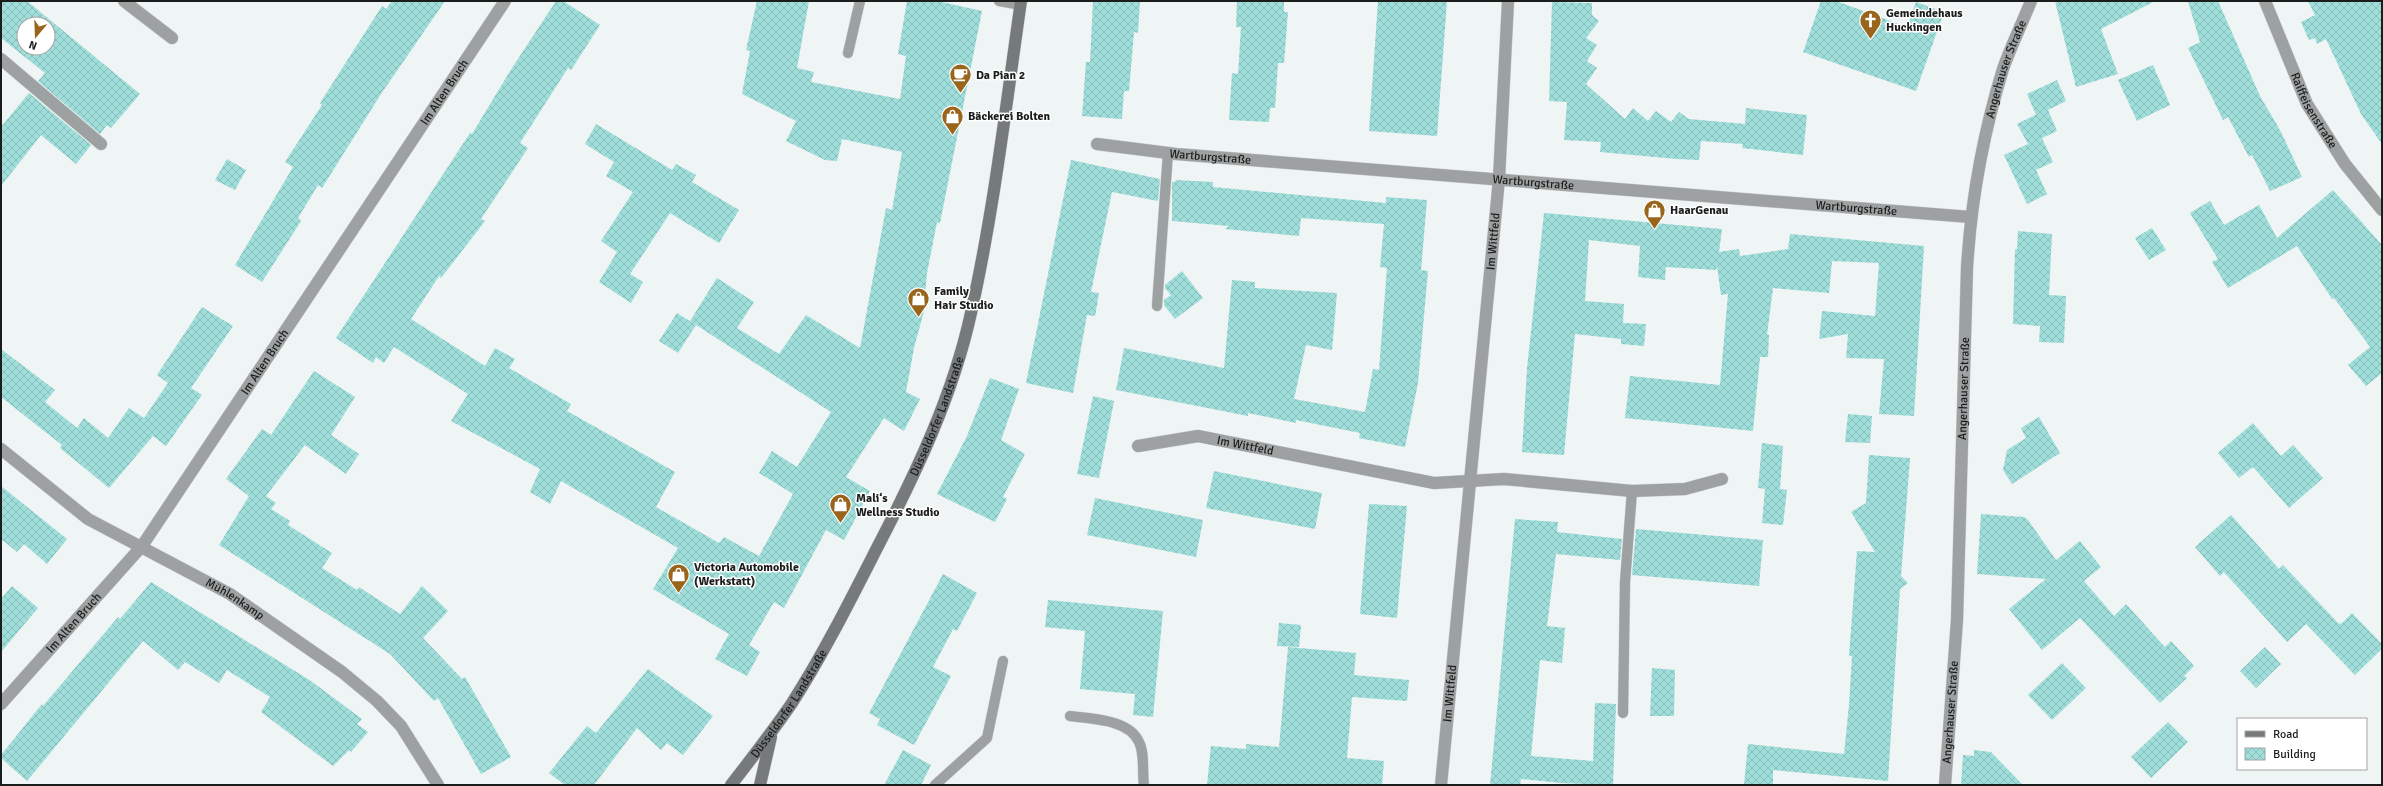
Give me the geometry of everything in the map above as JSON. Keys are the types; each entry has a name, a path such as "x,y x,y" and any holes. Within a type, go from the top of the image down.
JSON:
{"main road":[{"name":"Düsseldorfer Landstraße","path":"731,785 793,702 835,628 905,493 935,428 953,376 971,314 983,248 1021,3"},
{"path":"760,785 763,765 773,730"}],"street":[{"path":"124,1 172,38"},
{"name":"Im Alten Bruch","path":"1,704 142,546 505,1"},
{"name":"Im Wittfeld","path":"1440,785 1499,179 1508,1"},
{"name":"Angerhauser Straße","path":"1945,785 1957,620 1967,268 1970,217 1980,161 2004,69 2031,1"},
{"name":"Raiffeisenstraße","path":"2264,1 2307,104 2345,164 2382,210"},
{"path":"1,59 102,144"},
{"name":"Wartburgstraße","path":"1097,144 1168,154 1970,217"},
{"name":"Im Wittfeld","path":"1138,446 1198,436 1434,483 1504,479 1632,491 1685,489 1722,479"},
{"name":"Mühlenkamp","path":"1,449 88,519 142,546 230,594 342,672 378,701 401,726 438,785"}],"lane":[{"path":"848,53 860,1"},
{"path":"999,1 1021,3"},
{"path":"1157,306 1168,154"},
{"path":"1623,713 1625,582 1632,491"},
{"path":"935,785 987,738 1003,662"},
{"path":"1070,716 1108,722 1130,731 1139,742 1144,785"}],"building":[{"path":"1,1 27,1 45,16 16,16 16,50 1,38"},
{"path":"392,1 445,1 381,94 322,188 318,185 298,218 301,221 262,282 235,265 293,167 285,162 322,105 320,103 382,6 386,9"},
{"path":"556,1 563,1 600,25 571,70 568,68 520,143 528,148 481,219 485,221 441,278 439,276 411,319 485,366 495,348 515,359 509,368 571,404 567,411 675,472 656,507 719,543 724,537 759,556 793,494 759,473 772,451 797,467 831,412 690,321 717,278 754,302 737,328 779,354 806,315 860,348 886,208 892,210 902,152 842,139 837,161 825,160 786,141 796,121 742,94 750,51 746,50 757,1 809,1 797,68 814,72 811,82 900,99 906,56 898,54 907,1 937,1 982,11 940,223 937,222 927,273 925,294 928,296 914,348 906,392 920,399 904,431 884,418 846,477 870,491 844,540 826,530 784,608 774,602 749,645 760,652 747,676 715,659 729,634 653,589 678,548 561,481 550,504 530,492 540,469 451,421 468,394 394,347 384,363 376,357 373,363 336,338 470,133 472,134 512,68"},
{"path":"1093,1 1140,1 1138,33 1134,32 1129,91 1124,91 1122,119 1082,116 1086,62 1090,62"},
{"path":"1237,1 1284,1 1284,12 1288,12 1284,63 1278,63 1275,108 1270,108 1269,122 1229,120 1232,73 1238,74 1241,27 1236,27"},
{"path":"1378,1 1447,1 1437,136 1369,131"},
{"name":"Gemeindehaus Huckingen","path":"1821,1 1836,1 1907,27 1916,2 1944,12 1916,91 1803,52"},
{"path":"2055,1 2155,1 2101,29 2118,74 2076,87"},
{"path":"2188,1 2218,1 2260,96 2280,130 2302,177 2270,191 2252,155 2249,157 2228,117 2223,120 2188,48 2200,42"},
{"path":"2308,1 2382,1 2382,144 2361,114 2326,39 2317,44 2315,38 2309,40 2301,22 2315,15"},
{"path":"1552,2 1592,3 1592,15 1599,21 1586,38 1597,45 1587,61 1597,68 1586,84 1625,119 1633,108 1648,121 1656,111 1671,122 1679,112 1689,119 1745,124 1746,108 1807,115 1803,155 1742,148 1743,144 1701,141 1699,160 1677,159 1600,152 1601,142 1564,140 1567,102 1549,101"},
{"path":"56,25 140,94 111,128 107,125 100,134 38,81 45,73 24,56 56,56"},
{"path":"2153,65 2170,105 2137,121 2118,80"},
{"path":"2057,80 2066,101 2048,110 2057,131 2042,138 2053,162 2036,170 2047,194 2027,204 2004,155 2028,144 2017,124 2036,115 2027,94"},
{"path":"29,93 91,145 76,164 41,135 1,186 1,127"},
{"path":"596,124 672,170 676,164 696,175 692,182 739,210 719,243 670,213 630,274 643,282 631,303 599,282 617,252 601,241 633,192 606,176 614,162 585,144"},
{"path":"227,159 246,170 235,190 215,180"},
{"path":"1071,160 1160,179 1158,201 1112,192 1091,292 1099,293 1095,316 1087,315 1073,393 1026,383"},
{"path":"1176,180 1213,182 1213,187 1386,203 1386,197 1427,200 1421,270 1428,271 1418,383 1405,447 1359,438 1360,433 1296,420 1296,423 1248,413 1248,416 1116,390 1124,348 1224,368 1232,280 1255,282 1255,288 1337,293 1332,350 1306,345 1294,399 1365,412 1373,369 1379,370 1387,268 1380,267 1384,224 1301,218 1299,236 1225,229 1229,226 1172,221 1172,182 1175,182"},
{"path":"2333,190 2382,245 2382,373 2366,386 2348,365 2370,347 2334,298 2332,299 2297,246 2228,288 2212,262 2218,259 2190,213 2210,201 2224,225 2259,205 2277,238"},
{"path":"1544,213 1722,229 1719,252 1739,249 1740,256 1788,249 1790,234 1924,246 1914,416 1879,414 1884,359 1846,358 1848,334 1819,339 1822,311 1875,316 1879,263 1832,261 1829,293 1773,288 1767,335 1769,335 1768,357 1760,357 1753,431 1625,418 1630,376 1720,385 1728,294 1721,295 1717,266 1716,270 1666,267 1665,280 1638,277 1640,246 1589,240 1585,301 1624,304 1623,323 1646,324 1644,346 1621,344 1621,339 1575,334 1564,455 1522,452 1527,368"},
{"path":"2152,228 2166,250 2149,260 2135,238"},
{"path":"2018,231 2052,234 2049,295 2066,296 2064,343 2039,342 2040,326 2013,324 2015,249 2017,249"},
{"path":"1182,271 1203,298 1175,319 1164,305 1164,300 1171,295 1165,288 1165,285"},
{"path":"202,307 233,326 191,388 202,395 166,446 153,436 109,488 60,448 62,445 1,397 1,349 55,390 45,402 77,428 84,418 108,438 129,408 144,418 168,383 157,375"},
{"path":"677,313 696,325 678,353 659,341"},
{"path":"314,371 355,397 331,435 359,454 346,474 305,445 266,496 276,503 271,509 290,521 288,525 332,553 322,568 357,590 359,587 400,614 422,586 448,611 423,638 462,679 465,677 511,757 481,774 438,698 434,701 390,654 219,545 249,496 226,479 262,429 271,435"},
{"path":"990,378 1019,389 1001,440 1025,454 1003,497 1007,499 995,522 937,494 967,436"},
{"path":"1093,396 1114,401 1099,478 1077,474"},
{"path":"1848,414 1872,416 1870,443 1845,442"},
{"path":"2039,417 2060,453 2012,484 2003,470 2007,450 2026,438 2021,428"},
{"path":"2253,423 2281,456 2293,445 2323,478 2289,508 2253,467 2239,478 2218,453"},
{"path":"1762,443 1783,446 1780,489 1787,490 1783,525 1762,523 1765,489 1758,488"},
{"path":"1869,455 1910,458 1901,576 1908,583 1900,589 1888,781 1773,770 1773,785 1744,785 1748,744 1844,754 1849,705 1852,656 1849,656 1857,551 1875,552 1851,512 1866,503"},
{"path":"1214,471 1322,493 1315,529 1206,508"},
{"path":"1,486 67,539 47,564 24,544 17,552 1,539"},
{"path":"1095,498 1203,520 1196,557 1087,535"},
{"path":"1369,504 1407,506 1397,618 1360,614"},
{"path":"1981,514 2024,517 2028,520 2056,560 2080,541 2101,567 2084,581 2114,616 2126,604 2165,647 2171,641 2194,666 2184,676 2187,678 2160,703 2080,618 2042,650 2009,609 2046,579 1977,574"},
{"path":"2231,515 2279,569 2283,565 2339,624 2352,613 2382,644 2382,649 2355,675 2306,624 2287,642 2224,572 2220,576 2195,547"},
{"path":"1515,519 1558,522 1557,532 1622,539 1620,560 1556,554 1547,626 1565,628 1562,663 1540,660 1531,756 1593,761 1595,703 1616,704 1613,785 1561,783 1521,779 1520,785 1490,785"},
{"path":"1636,529 1763,540 1759,586 1632,575"},
{"path":"943,574 977,593 957,631 953,629 933,667 951,676 914,745 877,725 880,719 869,713"},
{"path":"151,582 311,681 362,719 357,724 368,732 351,752 349,750 333,766 261,712 270,697 227,670 219,683 185,662 178,670 143,641 27,781 1,758 1,755 42,704 43,706 118,617 120,619"},
{"path":"12,586 38,608 1,652 1,599"},
{"path":"1048,600 1163,611 1153,717 1133,715 1135,694 1080,689 1085,631 1045,627"},
{"path":"1279,623 1301,625 1299,647 1277,646"},
{"path":"1288,647 1356,653 1354,675 1409,680 1407,701 1352,697 1347,758 1384,761 1382,785 1207,785 1211,746 1246,749 1246,744 1279,747"},
{"path":"2265,647 2281,664 2256,688 2240,671"},
{"path":"2062,663 2086,688 2052,720 2028,695"},
{"path":"1652,668 1675,670 1674,716 1650,716"},
{"path":"648,669 713,716 683,755 667,743 661,750 637,728 594,785 565,785 549,773 587,726 596,733"},
{"path":"2168,722 2188,742 2151,778 2131,757"},
{"path":"903,750 931,765 921,785 884,785"},
{"path":"1974,750 1991,752 2023,785 1961,785 1963,755 1974,756"}],"place":[{"name":"Gemeindehaus Huckingen","path":"1871,40"},
{"name":"Da Pian 2","path":"961,94"},
{"name":"Bäckerei Bolten","path":"952,136"},
{"name":"HaarGenau","path":"1654,230"},
{"name":"Family Hair Studio","path":"919,318"},
{"name":"Mali‘s Wellness Studio","path":"841,524"},
{"name":"Victoria Automobile (Werkstatt)","path":"679,594"}]}
